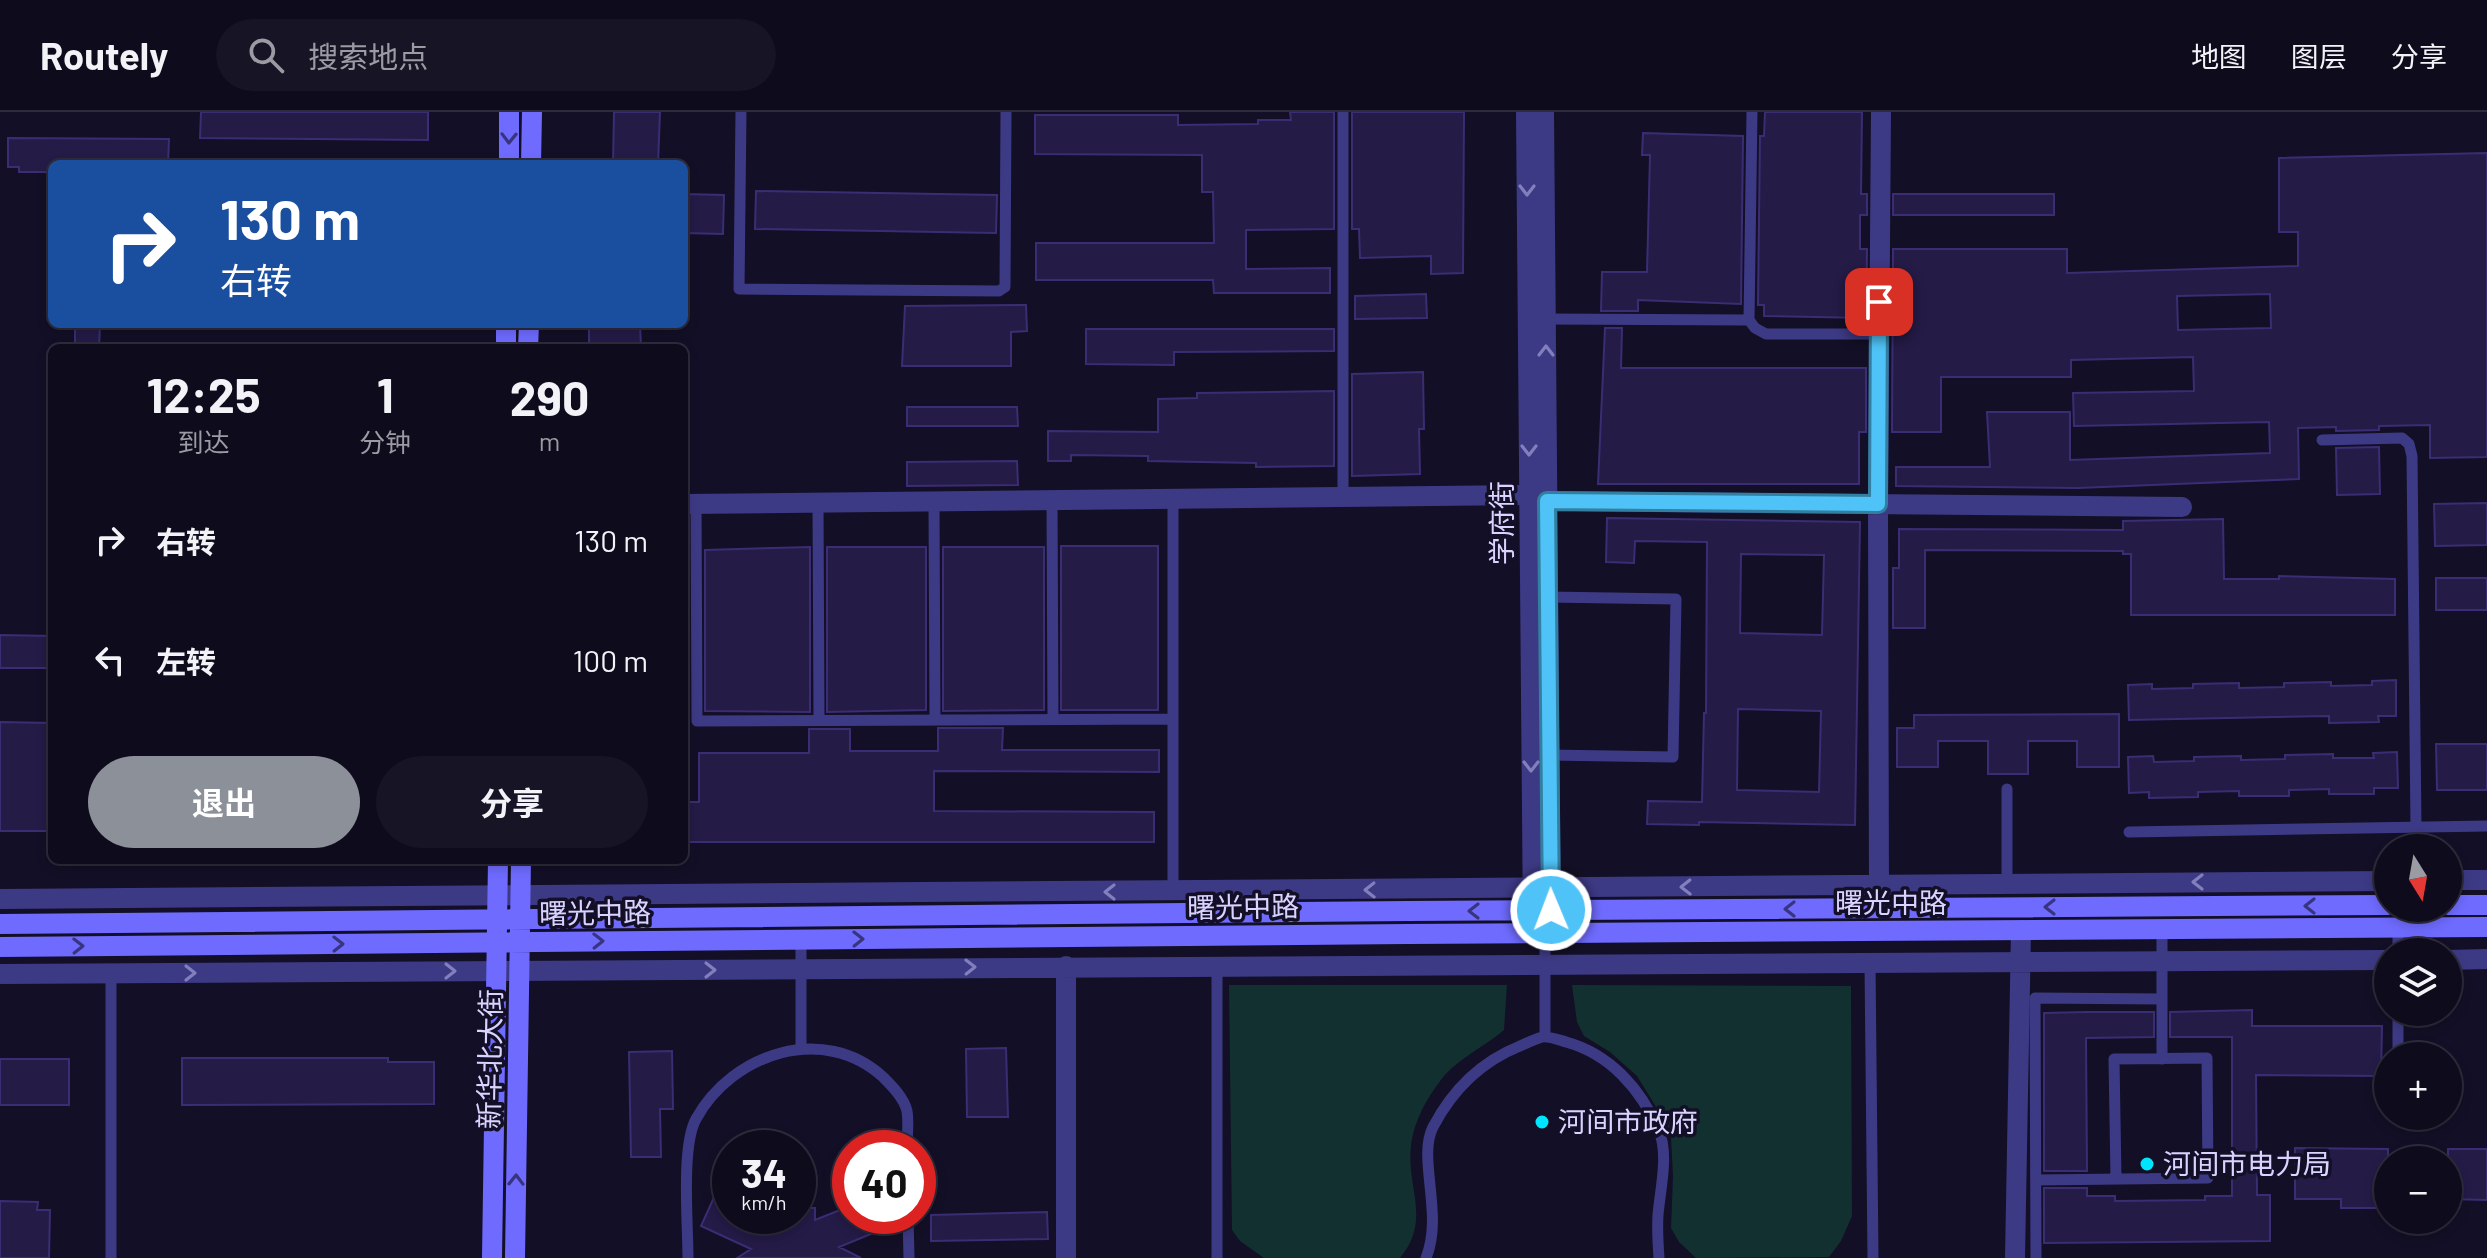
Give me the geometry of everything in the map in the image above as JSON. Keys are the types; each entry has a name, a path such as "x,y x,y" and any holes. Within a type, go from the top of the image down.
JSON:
{"main road":[{"path":"509,112 509,160"},
{"path":"531,160 532,112"},
{"name":"新华北大街","path":"492,1258 498,864"},
{"name":"新华北大街","path":"515,1258 521,864"},
{"name":"曙光中路","path":"0,924 2374,905"},
{"path":"2462,905 2487,905"},
{"name":"曙光中路","path":"0,947 2487,927"}],"street":[{"name":"学府街","path":"1526,112 1538,498 1543,933"},
{"name":"学府街","path":"1541,888 1549,755 1548,597 1538,498 1546,319 1544,112"},
{"path":"1879,908 1881,112"},
{"path":"690,504 1343,497 2182,507"},
{"path":"2462,880 2487,880"},
{"path":"0,899 2374,881"},
{"path":"2015,1258 2021,930"},
{"path":"2462,960 2487,959"},
{"path":"0,974 2374,960"},
{"path":"1066,966 1066,1258"}],"lane":[{"path":"741,112 739,289 999,291 1005,287 1006,112"},
{"path":"1343,112 1343,497"},
{"path":"1752,112 1749,320 1766,334 1879,334"},
{"path":"1546,319 1749,320"},
{"path":"2322,440 2402,438 2409,444 2412,456 2416,827"},
{"path":"1173,498 1173,891"},
{"path":"1052,500 1053,719"},
{"path":"934,501 935,720"},
{"path":"818,502 819,720"},
{"path":"690,504 697,721 1173,719"},
{"path":"1548,597 1676,599 1673,757 1549,755"},
{"path":"2007,789 2007,884"},
{"path":"2129,832 2487,826"},
{"path":"2398,928 2398,938"},
{"path":"2162,929 2162,1059"},
{"path":"1543,933 1545,1036"},
{"path":"801,939 801,1047"},
{"path":"1870,963 1873,1258"},
{"path":"1217,967 1217,1258"},
{"path":"111,973 111,1258"},
{"path":"2036,1258 2035,998 2162,999"},
{"path":"1426,1258 1433,1239 1433,1196 1428,1158 1431,1131 1446,1102 1470,1075 1499,1054 1545,1036 1581,1046 1615,1067 1638,1094 1659,1132 1662,1146 1659,1258"},
{"path":"688,1258 688,1141 695,1119 730,1076 762,1058 801,1047 842,1055 872,1067 895,1088 907,1110 907,1130"},
{"path":"2036,1180 2208,1178 2207,1058 2114,1059 2116,1179"},
{"path":"908,1234 909,1258"}],"green space":[{"path":"1229,985 1507,985 1504,1030 1460,1061 1445,1076 1417,1122 1410,1161 1416,1203 1415,1230 1400,1258 1264,1258 1240,1241 1232,1230"},
{"path":"1572,985 1851,986 1852,1216 1841,1241 1829,1257 1696,1258 1679,1242 1671,1228 1673,1176 1671,1138 1667,1125 1637,1076 1610,1052 1584,1036 1577,1022"}],"building":[{"path":"201,112 428,112 428,140 200,138"},
{"path":"614,112 660,112 658,160 613,160"},
{"path":"1290,112 1334,112 1334,229 1246,230 1246,269 1330,268 1330,293 1214,293 1213,280 1036,280 1036,243 1214,243 1213,192 1202,192 1202,155 1035,154 1035,115 1178,115 1178,125 1258,124 1258,120 1291,120"},
{"path":"1352,112 1464,112 1463,273 1431,274 1431,256 1360,258 1359,229 1352,229"},
{"path":"1765,112 1862,112 1861,194 1867,194 1867,215 1860,215 1860,249 1867,249 1866,318 1764,316 1764,305 1758,305 1760,136 1764,136"},
{"path":"1643,133 1743,136 1741,304 1638,300 1638,311 1601,311 1602,272 1647,272 1650,155 1642,155"},
{"path":"8,138 169,139 168,160 48,160 48,172 19,172 19,167 8,167"},
{"path":"2487,153 2487,457 2430,458 2430,425 2336,431 2336,427 2298,428 2299,479 2078,488 1896,486 1896,467 1990,467 1987,412 2070,412 2070,460 2270,453 2269,422 2074,426 2073,393 2194,391 2193,357 2071,360 2071,377 1941,377 1941,432 1892,432 1893,249 2067,249 2067,273 2298,266 2298,232 2279,232 2279,158","holes":["2270,294 2271,328 2178,330 2177,296"]},
{"path":"756,191 997,195 996,233 755,229"},
{"path":"688,194 724,195 723,234 688,233"},
{"path":"1893,194 2054,194 2054,215 1893,215"},
{"path":"1426,294 1427,318 1355,319 1355,296"},
{"path":"1026,305 1027,331 1011,332 1011,366 902,366 905,306"},
{"path":"75,328 100,328 99,344 75,344"},
{"path":"589,328 640,328 641,344 589,344"},
{"path":"1605,328 1622,328 1621,368 1866,368 1866,432 1859,432 1859,484 1598,484"},
{"path":"1086,329 1334,329 1334,351 1174,352 1174,365 1086,364"},
{"path":"1423,372 1424,429 1419,429 1420,474 1352,476 1352,374"},
{"path":"1334,391 1334,466 1256,467 1256,463 1148,461 1148,456 1071,455 1071,461 1048,461 1048,431 1158,432 1158,399 1197,398 1197,393"},
{"path":"907,407 1017,407 1018,426 907,426"},
{"path":"2379,447 2380,494 2337,495 2336,448"},
{"path":"1017,461 1018,485 907,486 907,462"},
{"path":"2487,503 2487,545 2435,546 2434,504"},
{"path":"1607,518 1860,522 1855,825 1647,824 1648,801 1702,802 1707,542 1635,541 1634,563 1606,562","holes":["1741,554 1824,555 1822,635 1740,633","1738,709 1821,711 1819,792 1737,790"]},
{"path":"2223,519 2224,579 2279,579 2279,576 2395,579 2395,615 2131,615 2131,554 2123,554 2123,551 1925,550 1925,628 1893,628 1893,568 1899,568 1899,529 2123,530 2123,521"},
{"path":"1061,546 1158,546 1158,710 1061,710"},
{"path":"810,547 810,712 705,711 705,550"},
{"path":"827,547 926,547 926,710 827,712"},
{"path":"943,547 1044,547 1044,710 943,711"},
{"path":"2436,578 2487,578 2487,610 2436,610"},
{"path":"0,635 48,636 48,668 0,668"},
{"path":"2396,680 2396,716 2378,716 2379,722 2329,723 2329,716 2129,720 2128,685 2152,684 2152,689 2239,683 2239,688 2284,687 2284,683 2372,685 2372,681"},
{"path":"2119,714 2119,767 2077,767 2077,741 2028,741 2028,774 1988,774 1988,741 1938,741 1938,767 1897,767 1897,728 1914,728 1914,715"},
{"path":"0,722 48,723 48,831 0,831"},
{"path":"938,728 1003,728 1002,750 1159,750 1159,772 934,771 934,811 1154,812 1154,842 688,842 688,802 699,802 699,753 809,753 809,729 850,729 850,751 938,751"},
{"path":"2436,744 2487,744 2487,790 2437,790"},
{"path":"2397,752 2398,788 2374,788 2374,794 2329,794 2329,789 2289,790 2289,796 2239,796 2239,791 2198,792 2198,797 2149,798 2149,792 2129,793 2128,757 2153,756 2154,762 2194,761 2194,757 2241,756 2241,760 2333,754 2333,758 2374,758 2373,753"},
{"path":"2252,1010 2252,1026 2382,1026 2382,1042 2374,1042 2374,1076 2256,1075 2257,1195 2270,1195 2270,1241 2044,1243 2044,1188 2087,1188 2087,1196 2115,1196 2115,1201 2205,1200 2205,1196 2232,1196 2232,1037 2170,1037 2170,1012"},
{"path":"2154,1012 2154,1037 2086,1038 2087,1171 2044,1171 2044,1013"},
{"path":"1006,1048 1008,1117 967,1117 966,1049"},
{"path":"672,1051 673,1109 660,1109 661,1157 631,1157 629,1052"},
{"path":"182,1058 388,1058 388,1062 434,1062 434,1104 182,1105"},
{"path":"0,1059 69,1059 69,1105 0,1105"},
{"path":"2295,1148 2374,1149 2374,1208 2341,1208 2341,1199 2295,1199"},
{"path":"2462,1149 2487,1149 2487,1200 2462,1199"},
{"path":"0,1201 38,1202 37,1210 50,1210 49,1258 0,1258"},
{"path":"712,1202 712,1231 701,1226"},
{"path":"1047,1212 1048,1239 931,1241 931,1234 936,1234 936,1215"},
{"path":"832,1213 832,1234 871,1234 839,1247 861,1258 737,1258 751,1249 718,1234 816,1234 816,1220"}],"place":[{"name":"河间市政府","path":"1542,1122"},
{"name":"河间市电力局","path":"2147,1164"}],"route":[{"path":"1551,910 1547,501 1878,504 1879,302"}]}
